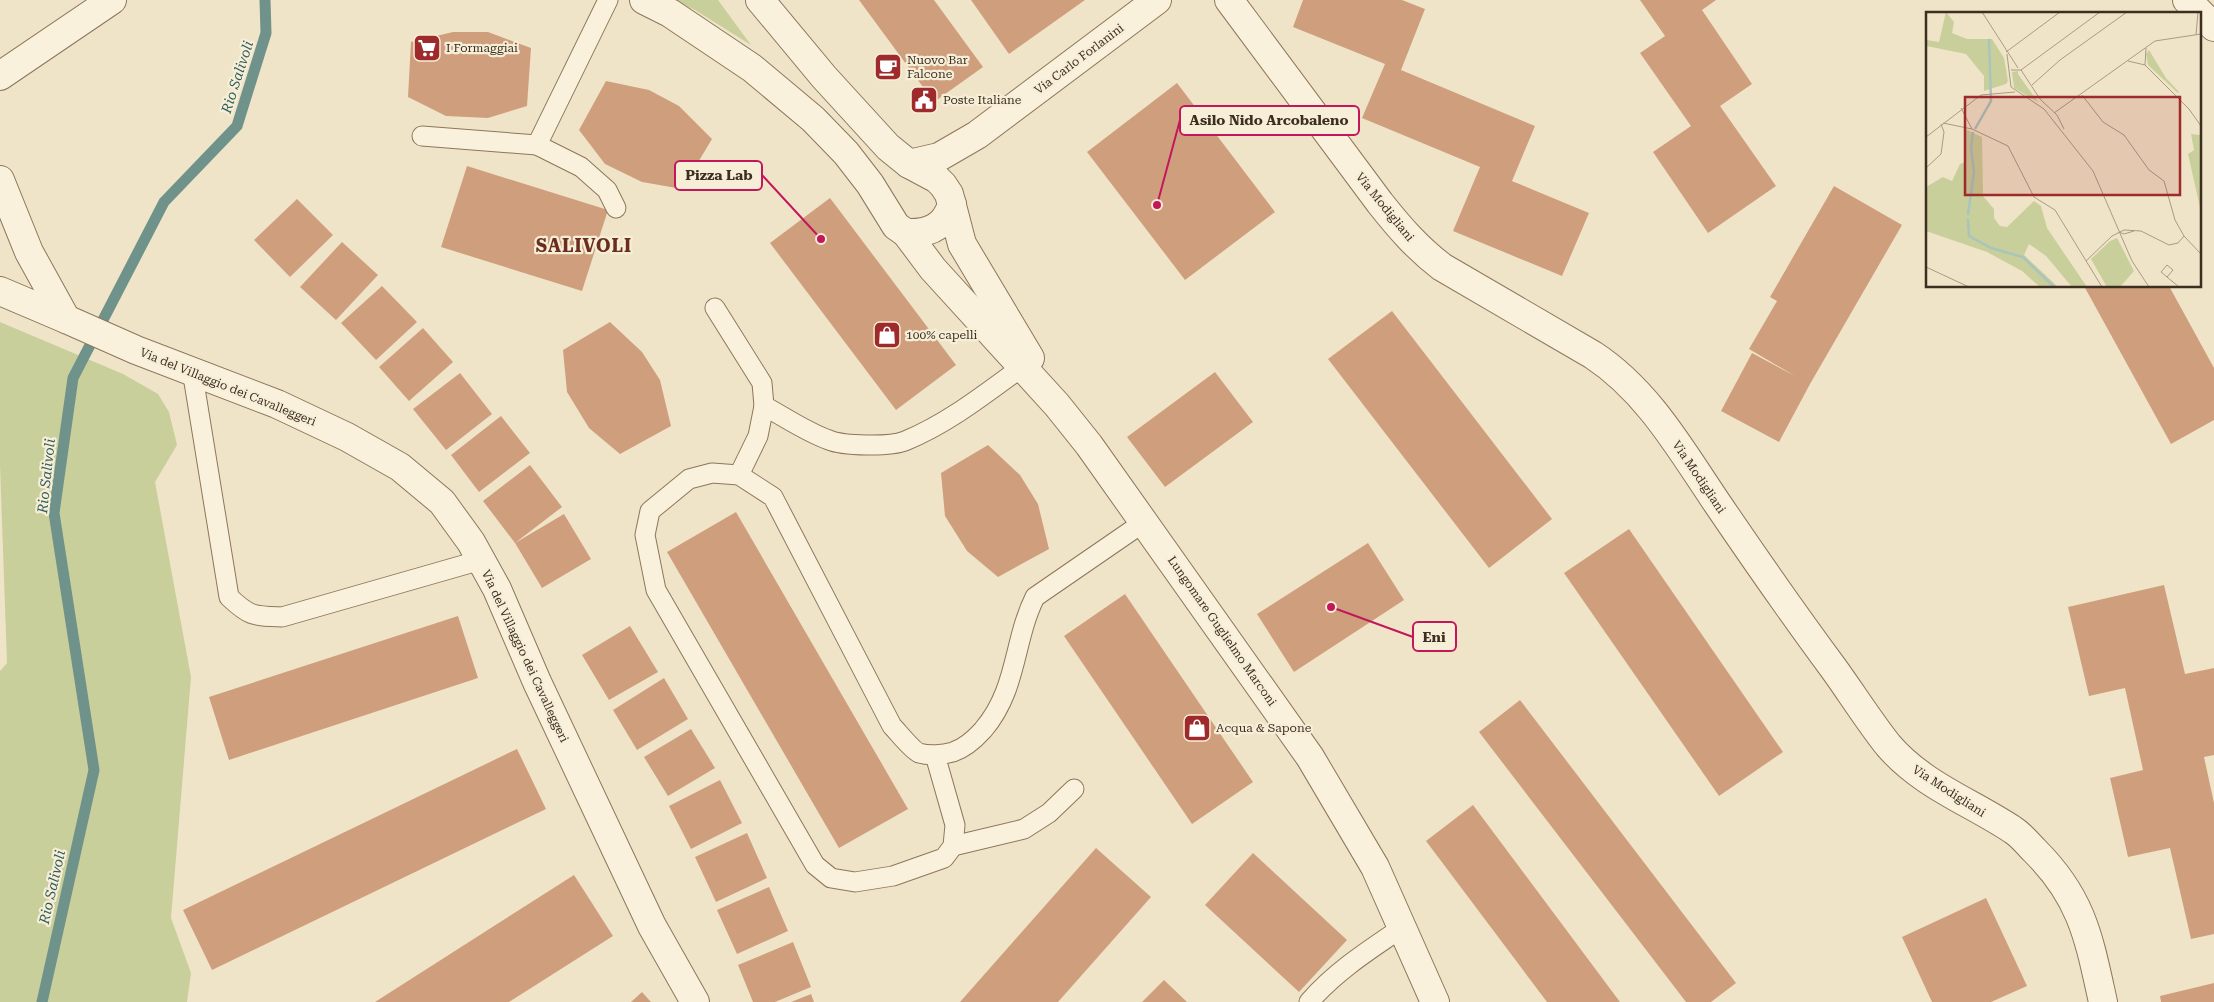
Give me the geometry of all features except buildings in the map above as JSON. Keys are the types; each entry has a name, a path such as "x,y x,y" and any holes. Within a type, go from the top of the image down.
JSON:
{"street":[{"path":"0,76 112,0"},
{"name":"Lungomare Guglielmo Marconi","path":"644,0 670,13 752,68 813,119 846,154 870,184 889,217 906,233 933,269 1057,405 1090,445 1310,757 1375,867 1435,1002"},
{"name":"Lungomare Guglielmo Marconi","path":"760,0 862,121 888,147 909,164 944,185 950,199 962,244 1057,405"},
{"name":"Via Carlo Forlanini","path":"909,164 939,157 977,135 1157,0"},
{"name":"Via Modigliani","path":"1229,0 1380,202 1404,233 1422,252 1442,267 1593,355 1614,369 1636,390 1660,419 1775,589 1889,746 1917,772 1957,798 2015,831 2048,864 2079,912 2088,936 2103,1002"},
{"path":"2187,0 2199,12"},
{"path":"2202,15 2214,27"},
{"name":"Via Carlo Forlanini","path":"950,199 960,164 977,135"},
{"path":"0,180 29,252 69,321"},
{"path":"906,233 929,232 938,227 945,220 950,199"},
{"name":"Via del Villaggio dei Cavalleggeri","path":"0,291 136,350 192,370 286,408 347,437 400,467 442,502 471,542 497,589 554,718 652,926 695,1002"}],"lane":[{"path":"537,145 608,0"},
{"path":"422,136 537,145 581,167 607,190 616,208"},
{"path":"715,308 762,383 764,406 758,436 739,475"},
{"path":"764,406 830,441 863,445 903,442 930,429 976,401 1022,367"},
{"path":"192,370 229,597 244,610 257,616 282,617 481,560"},
{"path":"935,754 955,825 953,846 944,858 893,876 855,882 831,878 815,865 656,590 645,535 650,511 689,479 712,473 739,475 772,497 892,726 918,753 935,754 944,755 961,750 992,719 1003,699 1015,666 1028,610 1035,597 1144,522"},
{"path":"953,846 1024,829 1049,813 1074,789"},
{"path":"1310,1002 1325,984 1344,967 1403,927"}],"green space":[{"path":"674,0 718,0 751,45 695,10"},
{"path":"0,322 123,374 158,394 169,412 177,445 155,482 191,677 171,918 191,973 187,1002 0,1002 0,671 7,663 0,465"}],"waterway":[{"name":"Rio Salivoli","path":"42,1002 94,770 54,513 73,378 164,202 237,126 266,33 265,0"}],"place":[{"name":"I Formaggiai","path":"427,48"},
{"name":"Nuovo Bar Falcone","path":"888,67"},
{"name":"Poste Italiane","path":"924,100"},
{"name":"Asilo Nido Arcobaleno","path":"1157,205"},
{"name":"Pizza Lab","path":"821,239"},
{"name":"100% capelli","path":"887,335"},
{"name":"Eni","path":"1331,607"},
{"name":"Acqua & Sapone","path":"1197,728"}],"district":[{"name":"SALIVOLI","path":"584,245"}]}
